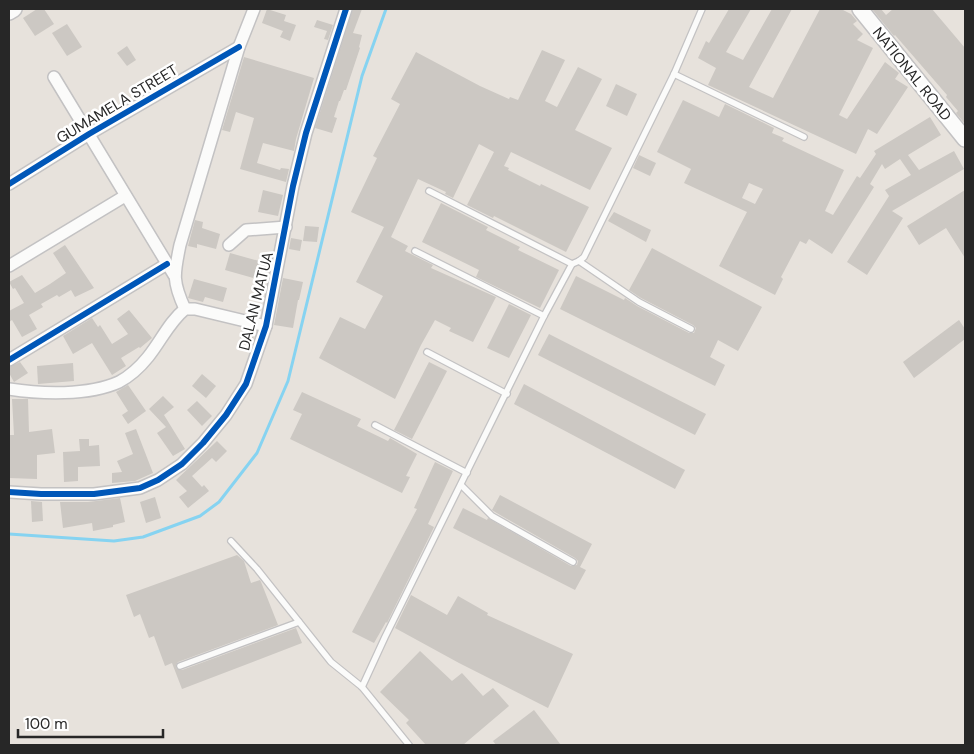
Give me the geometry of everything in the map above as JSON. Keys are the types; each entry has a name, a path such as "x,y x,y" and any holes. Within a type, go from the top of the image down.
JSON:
{"main road":[{"path":"9,12 14,9"},
{"name":"NATIONAL ROAD","path":"860,9 965,139"}],"street":[{"path":"186,309 177,292 174,275 180,245 239,47 254,9"},
{"name":"DALAN MATUA","path":"9,492 94,494 140,488 158,480 182,464 203,443 226,415 246,384 266,326 293,186 306,132 346,9"},
{"name":"GUMAMELA STREET","path":"9,184 89,134 239,47"},
{"path":"54,77 174,275"},
{"path":"9,266 125,196"},
{"path":"229,246 246,230 286,227"},
{"path":"9,360 167,264"},
{"path":"9,388 29,392 85,390 107,387 136,370 149,356 177,316 186,309 195,309 266,326"}],"lane":[{"path":"362,687 544,316 572,264 580,261 584,256 674,74 702,9"},
{"path":"674,74 804,137"},
{"path":"429,191 572,264"},
{"path":"415,251 544,316"},
{"path":"580,261 639,302 691,329"},
{"path":"427,352 507,394"},
{"path":"375,425 467,472"},
{"path":"461,485 492,516 573,562"},
{"path":"231,541 257,569 331,662 362,687 409,745"},
{"path":"180,666 299,622"}],"building":[{"path":"37,9 44,9 54,24 35,36 23,18"},
{"path":"267,9 286,15 284,21 296,25 290,41 280,37 283,31 262,23"},
{"path":"353,9 362,9 353,33 362,35 360,48 346,90 344,90 339,101 334,117 337,118 332,133 315,128"},
{"path":"729,9 751,9 726,52 743,60 772,9 792,9 749,87 773,98 820,9 841,9 851,14 857,21 853,24 863,34 857,40 873,48 839,115 847,119 885,62 899,73 895,79 908,87 877,134 868,129 856,154 708,85 716,68 698,58 706,41 709,43"},
{"path":"872,9 881,9 886,15 893,9 932,9 965,48 965,124 956,113 958,111 946,97 947,95"},
{"path":"317,20 333,25 328,40 324,39 327,31 314,27"},
{"path":"67,24 82,47 67,56 52,33"},
{"path":"127,46 136,60 127,66 117,53"},
{"path":"542,50 565,60 545,101 557,107 578,67 602,79 575,130 612,148 590,190 511,152 504,166 509,168 508,170 540,186 541,184 589,207 566,252 494,216 493,218 467,205 494,152 479,144 453,198 445,194 446,192 418,179 391,237 408,246 405,251 433,265 431,268 496,297 473,342 449,331 451,328 435,320 395,399 319,358 340,317 365,329 383,296 356,282 384,227 351,212 377,158 373,156 400,104 391,99 416,52 480,86 509,99 510,97 518,100"},
{"path":"244,57 314,78 294,151 263,143 257,163 280,170 281,168 289,169 286,182 240,169 254,118 236,112 230,132 222,130"},
{"path":"616,84 637,94 627,116 606,106"},
{"path":"683,100 719,117 725,104 774,128 772,133 784,138 782,141 844,170 825,211 833,215 857,176 860,178 876,154 874,151 930,117 941,135 908,155 919,170 954,151 964,169 892,211 903,218 867,275 847,262 889,196 885,190 911,175 900,159 885,169 882,164 870,184 874,187 832,254 809,239 806,244 800,241 781,277 783,279 775,295 719,266 747,212 684,183 691,169 657,152","holes":["749,183 763,189 755,204 742,198"]},
{"path":"639,155 656,163 650,176 633,168"},
{"path":"263,190 283,195 278,216 258,212"},
{"path":"965,190 965,258 946,228 919,245 907,226"},
{"path":"441,203 488,227 486,230 520,247 518,250 559,270 540,308 476,277 479,270 422,242"},
{"path":"614,212 651,230 646,242 608,221"},
{"path":"195,220 203,222 202,228 220,234 216,249 197,244 197,248 188,246"},
{"path":"305,226 319,227 317,242 303,241"},
{"path":"291,238 302,240 300,251 289,249"},
{"path":"65,245 94,288 75,297 71,290 41,304 43,307 29,315 37,329 22,337 12,320 9,322 9,311 24,303 9,282 22,275 35,293 50,284 66,273 53,253"},
{"path":"652,248 762,307 738,351 718,340 710,357 725,365 715,386 560,309 576,276 624,300 625,298 689,333 694,333 696,328 693,325 629,290"},
{"path":"230,253 270,264 267,282 225,270"},
{"path":"283,278 303,282 293,328 274,325"},
{"path":"194,279 227,288 223,302 205,297 203,302 188,298"},
{"path":"509,304 531,315 509,358 487,348"},
{"path":"129,310 152,338 140,348 121,358 126,366 112,375 92,343 73,354 63,336 92,318 98,327 100,325 112,344 128,334 117,319"},
{"path":"959,320 965,329 965,339 914,378 903,362"},
{"path":"242,328 255,331 253,340 240,338"},
{"path":"549,334 706,414 695,435 538,355"},
{"path":"20,362 28,373 14,382 9,373 9,367"},
{"path":"429,362 447,371 412,439 394,430"},
{"path":"73,363 74,381 38,384 37,366"},
{"path":"202,374 216,386 206,398 192,386"},
{"path":"524,384 685,470 675,489 514,404"},
{"path":"128,385 146,411 128,424 122,415 128,411 116,392"},
{"path":"302,392 361,419 357,426 388,441 390,438 417,454 406,476 410,477 402,493 290,439 302,414 293,410"},
{"path":"163,396 174,407 164,415 185,449 173,456 157,433 166,427 149,409"},
{"path":"12,399 28,399 29,432 52,429 55,453 37,455 37,479 9,478 9,435 14,435"},
{"path":"197,401 212,416 202,426 187,410"},
{"path":"136,429 153,473 135,481 112,483 112,473 122,472 117,461 133,454 125,433"},
{"path":"79,439 89,439 89,446 99,445 100,466 78,467 78,481 64,482 63,452 80,451"},
{"path":"217,441 227,451 216,462 212,458 192,476 202,487 204,485 209,491 188,508 179,497 187,491 176,480"},
{"path":"435,462 453,471 428,524 434,527 387,623 374,643 352,632 417,509 414,508"},
{"path":"500,495 592,544 580,567 586,570 575,590 453,528 463,508 487,520 488,518 571,566 577,565 578,561 575,558 492,510"},
{"path":"155,497 161,518 146,523 140,502"},
{"path":"120,498 125,522 113,525 113,527 93,531 92,523 63,528 60,502 88,502"},
{"path":"31,501 42,502 43,521 32,522"},
{"path":"237,555 244,561 251,583 260,580 278,625 178,662 176,665 177,669 182,670 296,628 302,643 182,689 172,663 165,666 154,636 149,638 140,614 134,617 126,595"},
{"path":"411,595 447,615 458,596 488,613 487,615 573,654 548,708 395,628"},
{"path":"420,651 452,681 462,673 483,696 493,688 509,706 463,745 426,745 406,723 409,720 380,692"},
{"path":"534,710 561,745 496,745 493,741"}],"waterway":[{"path":"9,534 114,541 143,537 200,516 219,502 257,453 288,381 362,76 386,9"}],"cycle path":[{"path":"9,492 94,494 140,488 158,480 182,464 203,443 226,415 246,384 266,326 293,186 306,133 346,9"},
{"path":"9,184 89,134 239,47"},
{"path":"9,360 167,264"}]}
